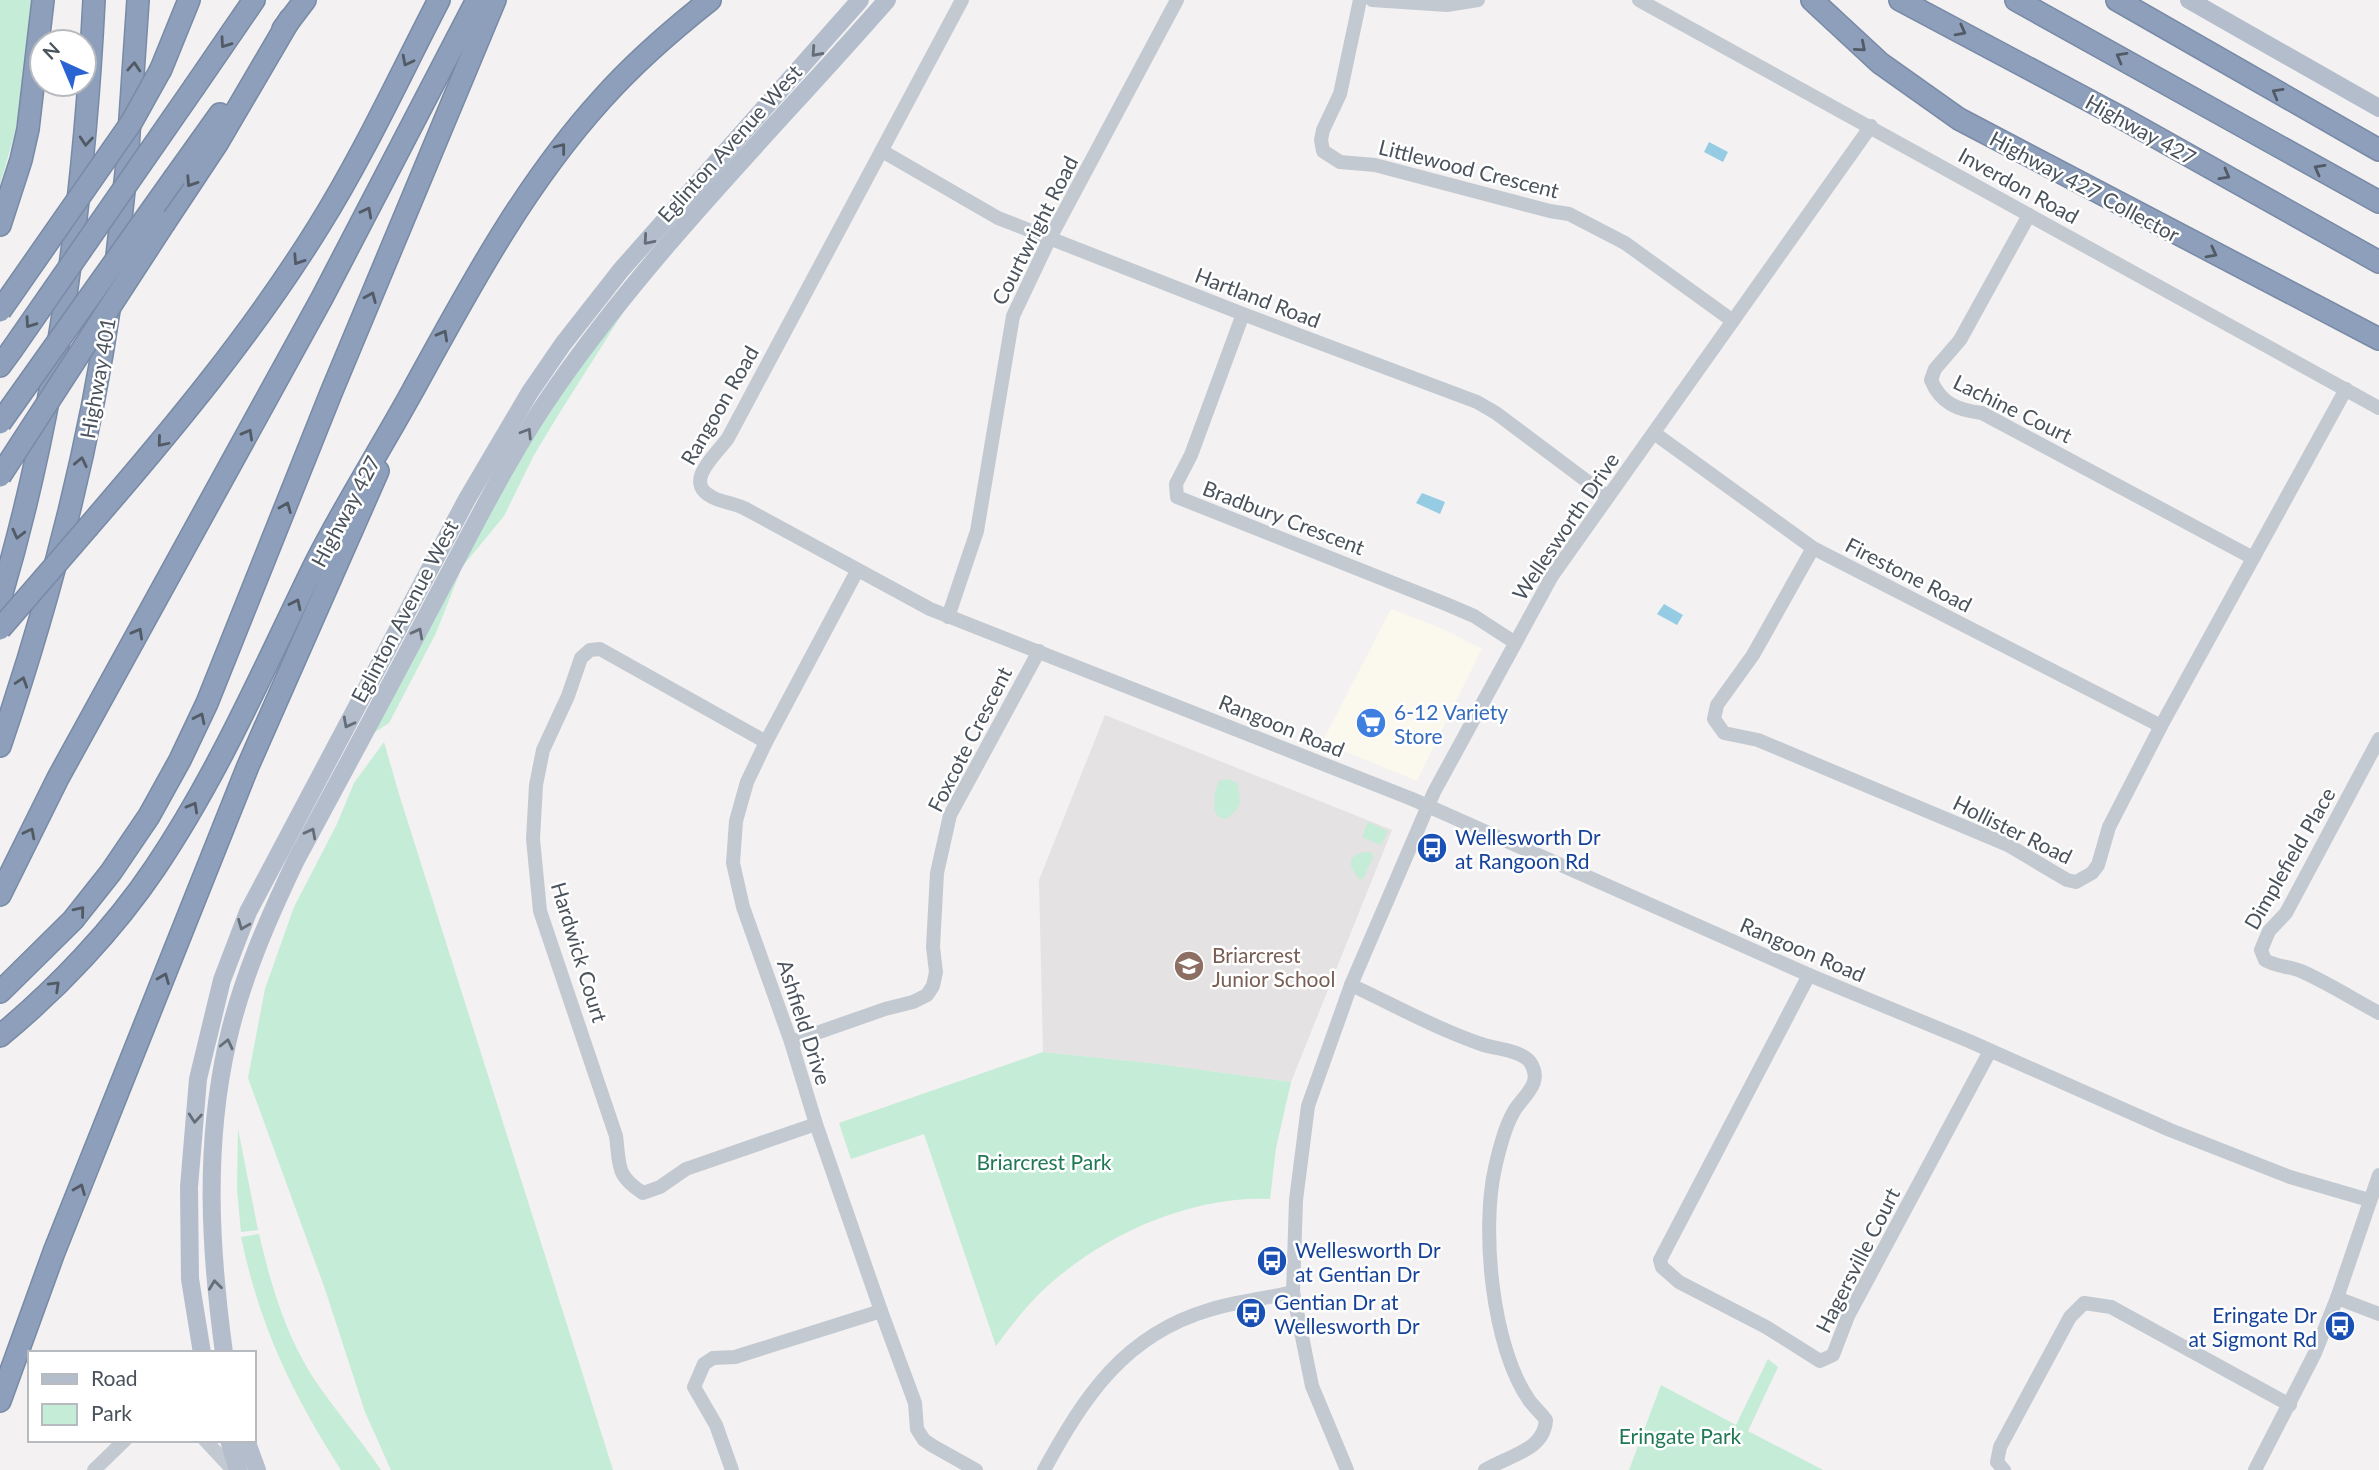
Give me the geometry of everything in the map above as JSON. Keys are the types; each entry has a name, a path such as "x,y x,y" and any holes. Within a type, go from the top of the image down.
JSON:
{"highway":[{"path":"0,225 28,129 43,0"},
{"name":"Highway 401","path":"0,600 35,464 62,320 85,150 94,0"},
{"name":"Highway 401","path":"0,746 62,547 96,387 118,252 138,0"},
{"path":"0,311 131,123 161,69 189,0"},
{"path":"5,359 254,0"},
{"path":"0,423 304,0"},
{"path":"0,629 208,385 289,273 355,162 439,0"},
{"path":"0,895 58,778 322,298 477,0"},
{"path":"0,992 73,920 111,872 149,816 202,715 331,393 495,0"},
{"name":"Highway 427","path":"2,1034 63,978 154,871 235,729 341,512 489,255 562,147 602,98 643,57 710,0"},
{"name":"Highway 427 Collector","path":"1812,0 1880,63 1959,119 2379,341"},
{"name":"Highway 427","path":"1900,0 2122,118 2379,262"},
{"path":"2016,0 2379,202"},
{"path":"2024,0 2064,25"},
{"path":"2117,0 2379,150"},
{"path":"0,476 218,142 290,19"},
{"path":"0,1401 54,1252 248,766 410,394"},
{"path":"0,1371 54,1252"}],"main road":[{"name":"Eglinton Avenue West","path":"202,1351 190,1279 189,1187 198,1079 222,980 248,912 467,499 530,392 621,270 860,0"},
{"name":"Eglinton Avenue West","path":"224,1351 214,1275 211,1200 215,1111 227,1043 248,972 296,860 475,524 555,389 594,334 651,265 887,0"},
{"path":"2189,0 2379,108"},
{"path":"229,1442 236,1470"},
{"path":"247,1442 257,1470"}],"street":[{"name":"Rangoon Road","path":"962,0 728,438 701,472 699,483 704,492 715,499 744,508 948,617 1429,806 1809,975 2221,1151 2290,1177 2369,1200"},
{"name":"Courtwright Road","path":"948,617 977,531 1009,329 1019,300 1177,0"},
{"name":"Littlewood Crescent","path":"1360,0 1340,94 1323,129 1323,151 1331,158 1340,162 1375,165 1569,214 1625,243 1733,321"},
{"path":"1372,0 1447,5 1478,0"},
{"name":"Inverdon Road","path":"1639,0 2379,408"},
{"name":"Wellesworth Drive","path":"1340,1468 1312,1386 1293,1292 1296,1200 1308,1106 1351,985 1434,792 1552,576 1871,126"},
{"name":"Hartland Road","path":"883,151 998,218 1477,402 1496,413 1608,497"},
{"name":"Lachine Court","path":"2029,215 1960,340 1935,369 1931,380 1937,394 1948,404 1964,411 1982,413 2253,558"},
{"name":"Bradbury Crescent","path":"1243,314 1191,455 1176,484 1177,497 1474,616 1514,642"},
{"name":"Hollister Road","path":"1813,548 1753,655 1717,705 1714,719 1724,733 1771,745 2008,845 2067,880 2076,882 2092,873 2098,865 2109,827 2161,726 2346,389"},
{"name":"Firestone Road","path":"1654,433 1813,548 2161,726"},
{"name":"Ashfield Drive","path":"858,571 766,742 739,804 733,863 743,907 791,1042 816,1124 915,1403 917,1429 924,1440 976,1470"},
{"name":"Hardwick Court","path":"766,742 610,654 600,649 590,650 581,659 568,696 541,755 534,813 534,871 540,911 616,1136 618,1165 630,1185 643,1192 660,1187 686,1169 816,1124"},
{"name":"Foxcote Crescent","path":"791,1042 913,1002 927,995 933,986 936,972 933,947 937,873 950,815 1039,651"},
{"name":"Dimplefield Place","path":"2379,739 2286,913 2269,931 2261,950 2265,960 2305,973 2379,1013"},
{"name":"Hagersville Court","path":"1809,975 1660,1260 1662,1267 1679,1282 1766,1327 1820,1362 1833,1354 1848,1316 1990,1051"},
{"path":"1351,985 1478,1044 1525,1057 1532,1064 1532,1086 1528,1096 1512,1113 1494,1172 1490,1201 1490,1255 1493,1292 1507,1349 1529,1399 1546,1420 1545,1432 1532,1448 1511,1455 1485,1470"},
{"path":"2255,1470 2315,1353 2379,1175"},
{"path":"1044,1470 1074,1416 1095,1387 1121,1360 1177,1321 1208,1310 1293,1292"},
{"path":"2337,1298 2379,1314"},
{"path":"2004,1470 1997,1462 2000,1447 2070,1317 2084,1303 2111,1307 2290,1405"},
{"path":"732,1470 716,1425 695,1387 704,1363 713,1358 735,1357 881,1311"},
{"path":"94,1470 123,1442"},
{"path":"207,1442 236,1470"}],"shaded area":[{"path":"1391,609 1443,629 1482,649 1417,781 1322,742"},
{"name":"Briarcrest Junior School","path":"1105,715 1392,830 1291,1082 1043,1052 1039,880"}],"green space":[{"path":"0,0 36,0 33,28 28,28 28,74 0,185"},
{"path":"636,292 534,455 504,516 462,567 436,633 389,723 372,734 507,481 553,404"},
{"path":"384,742 613,1470 391,1470 365,1412 325,1289 248,1078 265,989 294,907 337,824 354,783"},
{"path":"1228,779 1237,783 1240,800 1238,807 1226,819 1217,816 1214,798 1219,781"},
{"path":"1368,822 1388,831 1381,845 1362,837"},
{"path":"1369,852 1373,857 1363,879 1359,879 1351,867 1351,859 1359,853"},
{"name":"Briarcrest Park","path":"1043,1052 1291,1082 1276,1148 1270,1199 1208,1204 1147,1223 1118,1237 1090,1253 1041,1292 996,1346 924,1134 851,1159 839,1123"},
{"path":"238,1129 258,1230 241,1232 237,1189"},
{"path":"259,1234 280,1309 295,1345 322,1391 381,1470 341,1470 307,1414 268,1330 249,1270 241,1237"},
{"name":"Eringate Park","path":"1768,1359 1778,1367 1748,1431 1823,1470 1629,1470 1661,1385 1736,1425"}],"water":[{"path":"1709,142 1728,152 1723,162 1704,152"},
{"path":"1422,493 1445,502 1440,514 1416,503"},
{"path":"1664,604 1683,615 1677,625 1657,614"}],"place":[{"name":"6-12 Variety Store","path":"1371,723"},
{"name":"Wellesworth Dr at Rangoon Rd","path":"1432,848"},
{"name":"Briarcrest Junior School","path":"1189,966"},
{"name":"Wellesworth Dr at Gentian Dr","path":"1272,1261"},
{"name":"Gentian Dr at Wellesworth Dr","path":"1251,1313"},
{"name":"Eringate Dr at Sigmont Rd","path":"2340,1326"}]}
